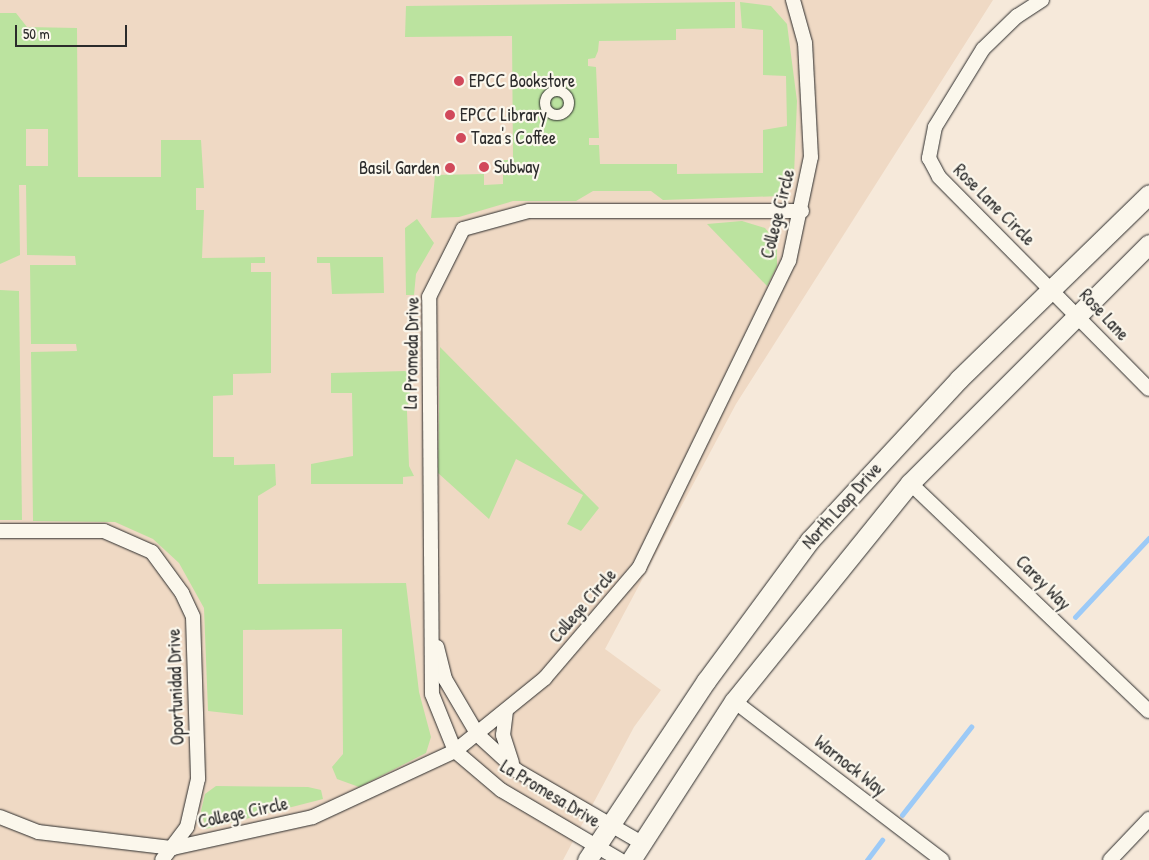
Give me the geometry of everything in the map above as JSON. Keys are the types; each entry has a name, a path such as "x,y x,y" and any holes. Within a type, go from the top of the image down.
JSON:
{"main road":[{"name":"North Loop Drive","path":"591,852 733,642 810,540 959,379 1054,289 1149,194"},
{"name":"North Loop Drive","path":"631,860 734,701 910,483 1149,244"}],"street":[{"name":"College Circle","path":"0,817 38,832 173,848 313,817 455,751 478,735 545,678 639,568 789,261 802,211 810,157 811,102 804,43 793,0"},
{"name":"Rose Lane Circle","path":"1042,0 1017,16 983,49 948,102 928,150 938,177 1054,289"},
{"name":"La Promeda Drive","path":"430,617 429,297 463,229 529,211 802,211"},
{"name":"Rose Lane","path":"1054,289 1149,389"},
{"name":"Carey Way","path":"910,483 1149,711"},
{"name":"Oportunidad Drive","path":"0,531 104,531 152,552 182,593 192,617 198,779 187,827 173,848 162,860"},
{"name":"La Promesa Drive","path":"430,617 445,679 478,735 516,770 642,843"},
{"name":"La Promesa Drive","path":"430,617 432,694 455,751 501,790 591,852 620,860"},
{"name":"Warnock Way","path":"734,701 942,860"},
{"name":"La Promesa Drive","path":"506,711 505,750 516,770"},
{"path":"1110,860 1149,819"}],"shaded area":[{"path":"0,0 993,0 736,404 605,649 661,690 634,727 563,860 0,860"}],"green space":[{"path":"735,2 735,28 676,29 676,40 599,41 595,58 588,59 588,66 596,67 599,138 589,138 589,145 599,145 600,164 677,164 677,174 763,173 763,130 787,126 786,76 763,75 763,30 742,28 740,2 771,6 787,24 797,101 794,175 782,196 663,200 651,191 593,191 576,201 513,201 459,217 431,218 435,175 484,174 484,185 503,184 503,160 513,160 512,36 405,37 406,6"},
{"path":"0,13 16,13 27,27 77,28 78,177 161,177 161,140 201,140 204,188 196,188 196,210 204,210 202,258 265,257 265,263 251,263 251,272 271,272 271,373 233,374 233,395 213,396 213,457 234,457 234,465 275,464 276,485 258,496 258,584 406,583 419,692 431,737 426,753 359,787 337,779 332,767 343,754 342,629 243,630 243,715 208,711 204,608 179,563 153,539 115,522 33,521 31,352 77,351 76,344 31,344 30,265 76,265 75,256 27,255 26,185 19,185 20,255 0,264","holes":["26,129 48,129 48,166 26,166"]},
{"path":"417,219 434,243 416,274 414,295 406,295 405,228"},
{"path":"742,221 765,228 777,243 777,266 767,286 707,224"},
{"path":"317,257 383,257 384,293 332,294 330,263 317,263"},
{"path":"0,290 19,291 22,520 0,520"},
{"path":"440,347 599,508 581,531 567,524 583,495 516,459 489,519 438,473"},
{"path":"406,371 412,382 407,411 409,466 414,476 403,477 403,484 311,484 311,464 353,456 352,393 331,393 331,373"},
{"path":"216,786 308,787 321,790 323,799 206,829 201,811 205,794"}],"waterway":[{"path":"1075,617 1149,538"},
{"path":"902,815 971,727"},
{"path":"867,860 882,840"}],"place":[{"name":"EPCC Bookstore","path":"459,81"},
{"name":"EPCC Library","path":"450,115"},
{"name":"Taza's Coffee","path":"461,138"},
{"name":"Subway","path":"484,167"},
{"name":"Basil Garden","path":"450,168"}]}
